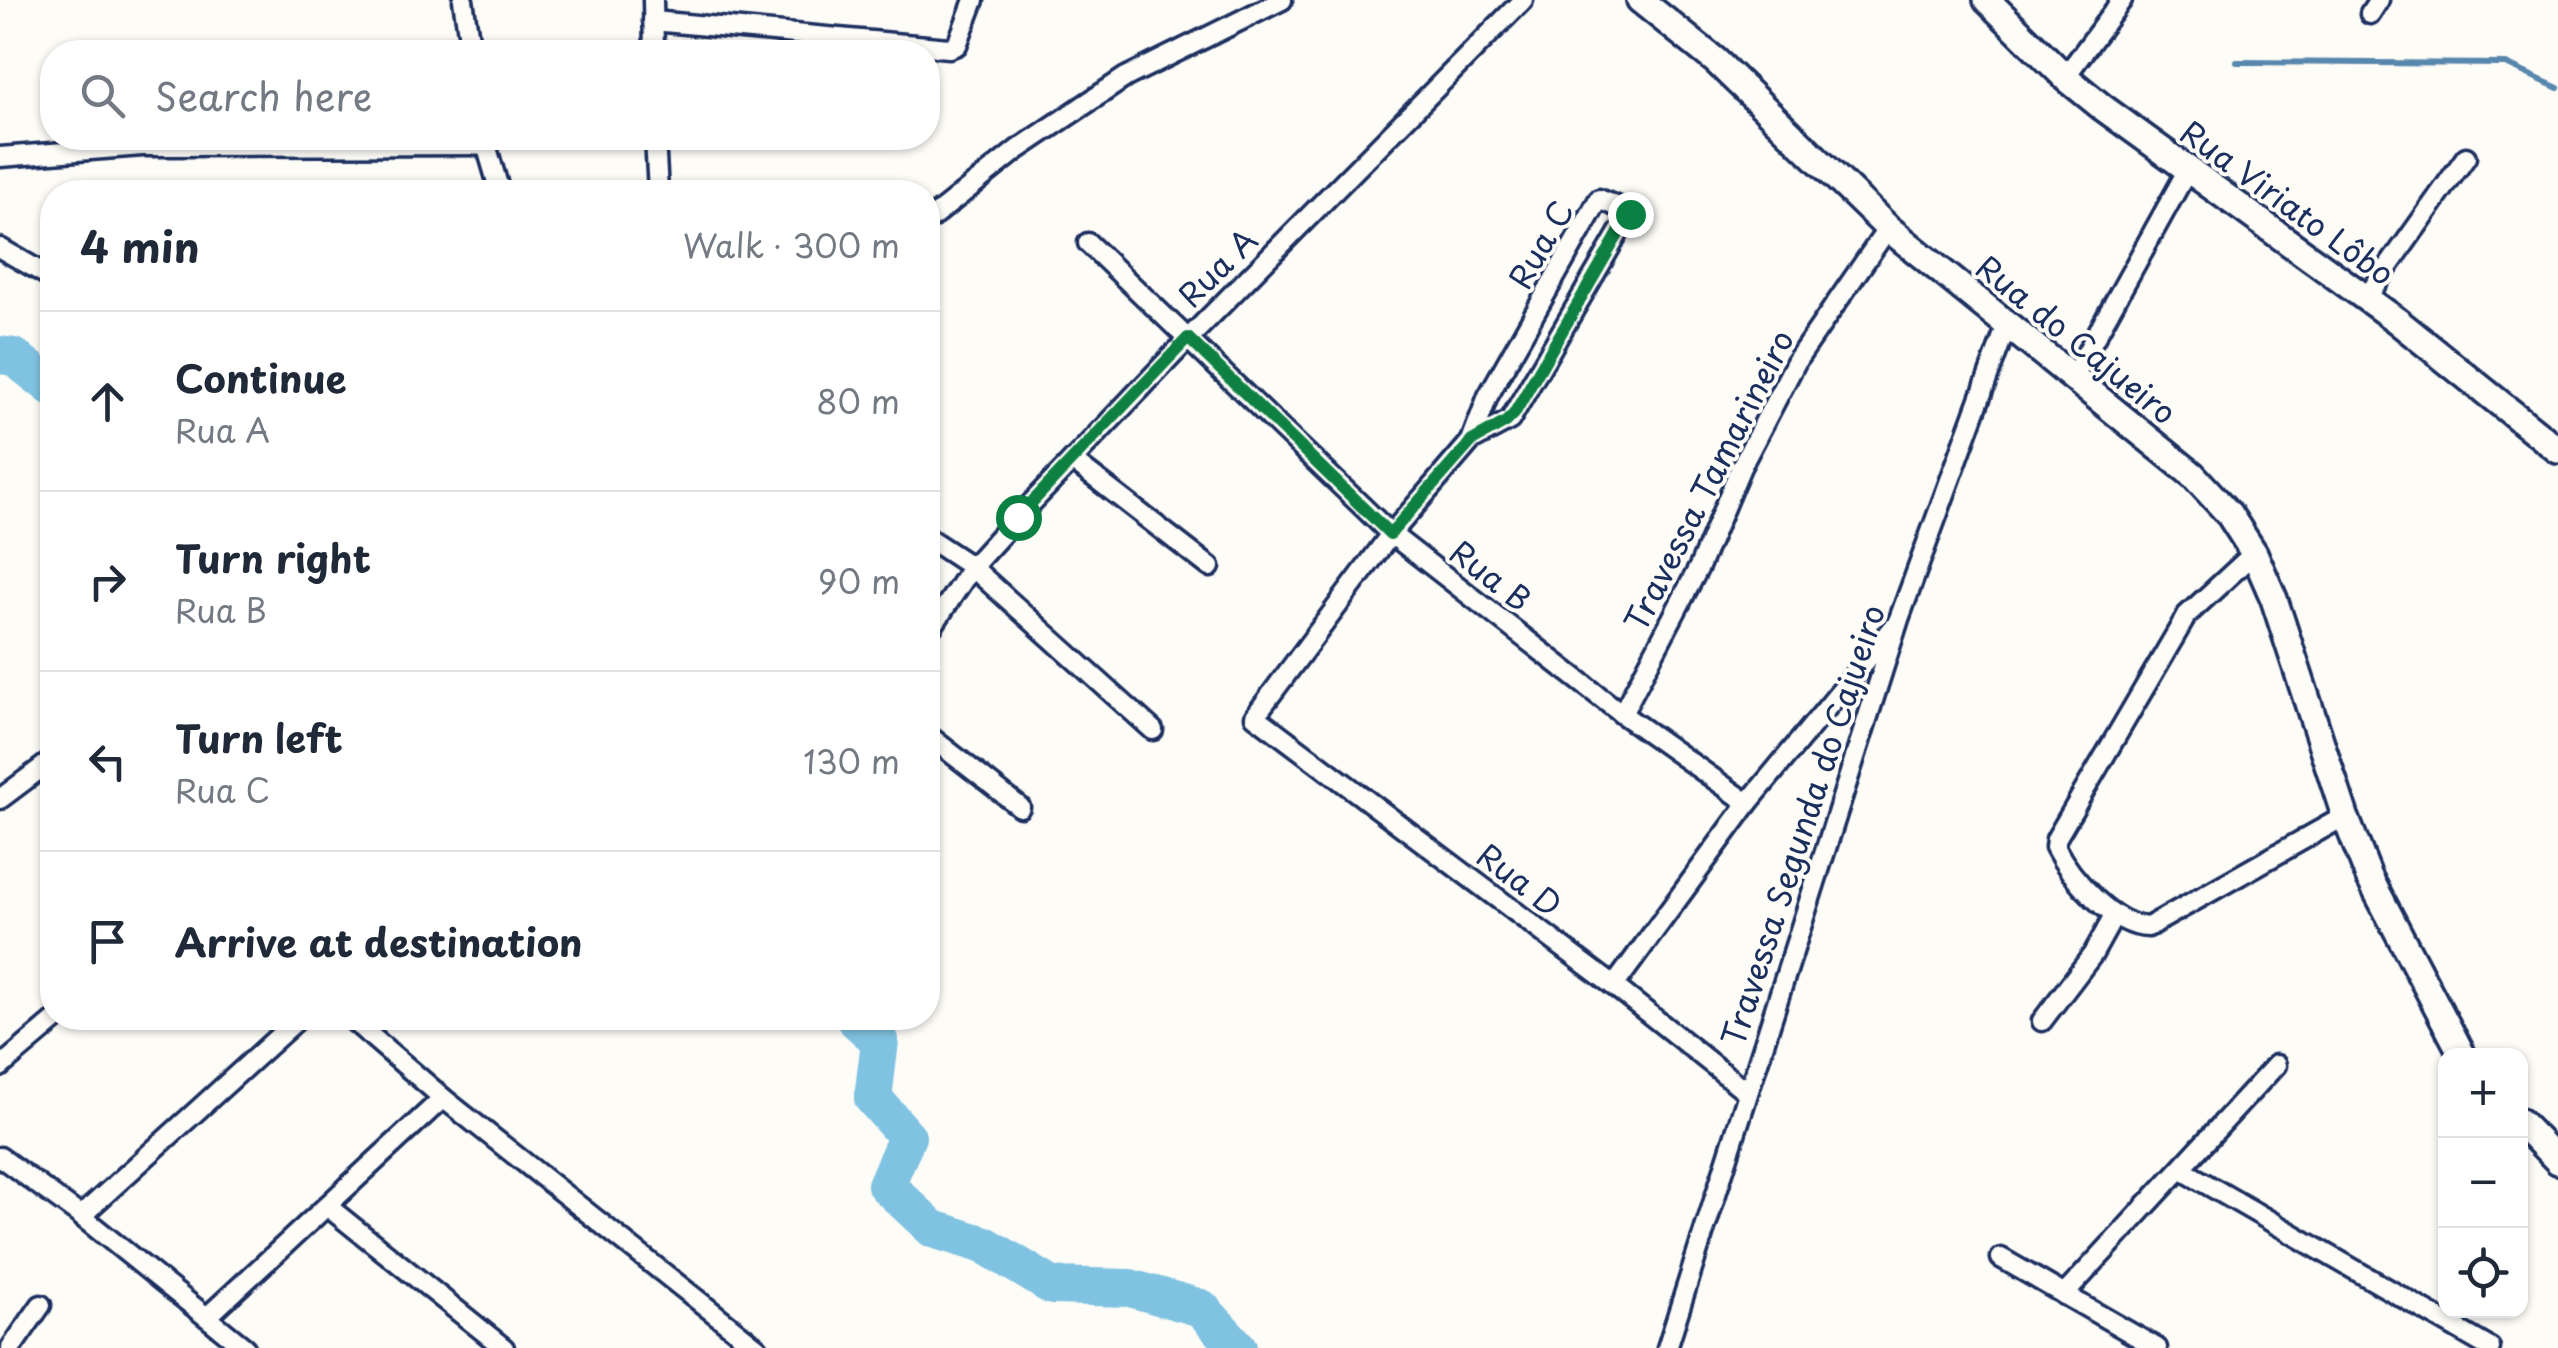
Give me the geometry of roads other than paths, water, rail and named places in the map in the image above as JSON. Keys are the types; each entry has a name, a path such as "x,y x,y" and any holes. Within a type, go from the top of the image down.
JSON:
{"street":[{"path":"463,0 469,40"},
{"path":"653,0 654,40"},
{"path":"940,46 956,47 974,0"},
{"path":"940,211 1017,150 1126,77 1282,0"},
{"name":"Rua A","path":"940,615 972,567 1188,338 1523,0"},
{"name":"Rua do Cajueiro","path":"1640,0 1716,61 1888,228 2193,474 2228,514 2254,552 2274,600 2368,877 2459,1048"},
{"name":"Rua Viriato Lôbo","path":"1987,0 2066,76 2187,172 2366,298 2558,450"},
{"path":"2066,76 2122,0"},
{"path":"653,20 877,40"},
{"path":"0,157 90,150"},
{"path":"488,150 496,180"},
{"path":"655,150 657,180"},
{"path":"2366,298 2466,157"},
{"path":"2072,379 2187,172"},
{"name":"Rua C","path":"1256,716 1390,534 1472,441 1510,420 1628,211 1600,199 1484,404 1472,441"},
{"name":"Travessa Tamarineiro","path":"1622,714 1699,567 1742,467 1797,360 1888,228"},
{"name":"Rua B","path":"1088,243 1390,534 1622,714 1748,803"},
{"path":"0,248 40,271"},
{"name":"Travessa Segunda do Cajueiro","path":"1667,1348 1899,620 2007,326"},
{"path":"1526,329 1553,347"},
{"path":"1073,461 1210,567"},
{"path":"940,546 972,567 1153,730"},
{"path":"2254,552 2188,615 2056,839 2058,854 2114,916 2134,926 2148,927 2345,816"},
{"path":"1614,986 1748,803 1899,620"},
{"name":"Rua D","path":"1256,716 1614,986 1747,1092"},
{"path":"940,744 1020,807"},
{"path":"0,799 40,769"},
{"path":"2042,1021 2094,954 2114,916"},
{"path":"0,1067 44,1030"},
{"path":"81,1216 286,1030"},
{"path":"364,1030 443,1098 758,1348"},
{"path":"2064,1294 2276,1065"},
{"path":"207,1317 443,1098"},
{"path":"2528,1129 2554,1152"},
{"path":"0,1157 81,1216 245,1348"},
{"path":"2182,1170 2490,1348"},
{"path":"327,1206 504,1348"},
{"path":"2001,1258 2157,1348"},
{"path":"11,1348 41,1305"}],"waterway":[{"path":"2237,62 2506,64 2558,88"},
{"path":"0,355 14,357 40,378"},
{"path":"868,1030 880,1041 873,1098 907,1137 886,1185 933,1229 985,1245 1052,1286 1130,1288 1201,1308 1238,1348"}]}
